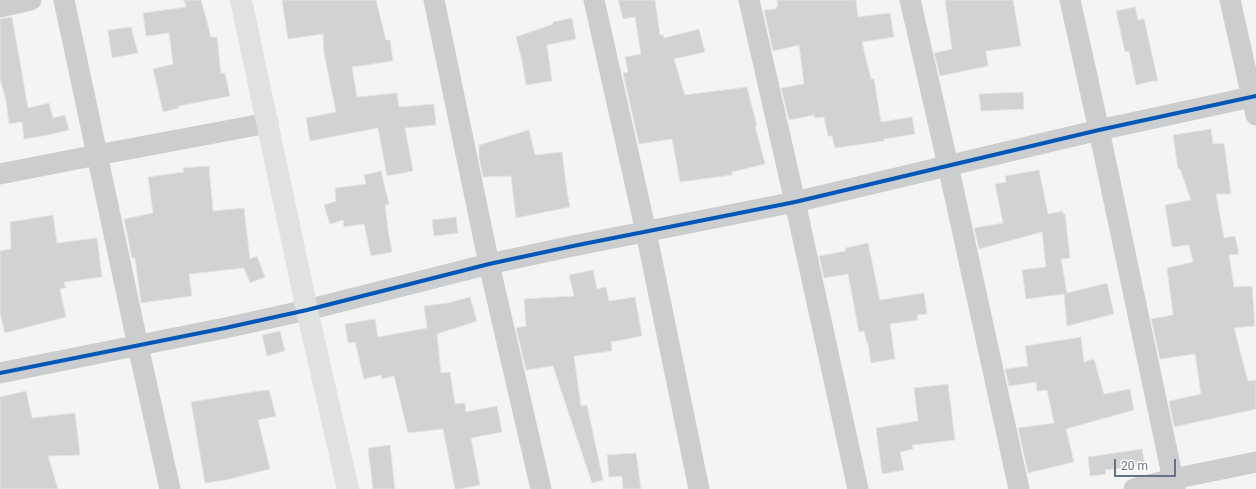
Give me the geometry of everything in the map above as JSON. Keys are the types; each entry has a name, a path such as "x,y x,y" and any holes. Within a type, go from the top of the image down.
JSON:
{"main road":[{"path":"241,0 307,310 348,489"}],"street":[{"path":"0,7 31,0"},
{"path":"64,0 170,489"},
{"path":"434,0 489,264 541,489"},
{"path":"594,0 646,232 699,489"},
{"path":"749,0 858,489"},
{"path":"910,0 1019,489"},
{"path":"1070,0 1174,484"},
{"path":"0,373 138,346 307,310 489,264 795,202 1099,130 1255,102 1230,0"},
{"path":"0,174 268,123"},
{"path":"1134,489 1174,484 1256,462"}],"building":[{"path":"184,0 201,0 211,37 217,37 221,74 225,73 230,96 179,106 179,108 163,112 153,69 173,64 169,33 146,36 143,13 186,7"},
{"path":"282,0 376,0 386,40 390,40 393,61 352,67 357,97 397,93 399,107 434,104 436,125 405,128 413,171 387,176 378,128 310,141 306,118 336,112 324,53 323,34 288,39"},
{"path":"618,0 655,0 660,35 663,35 664,38 699,29 705,52 674,59 685,95 747,87 765,164 732,172 732,175 680,182 672,139 639,144 623,73 628,72 625,57 641,54 635,17 623,19"},
{"path":"777,0 856,0 858,17 890,13 894,37 862,42 871,79 874,79 881,122 912,117 915,134 884,139 884,141 835,148 832,136 828,136 824,117 815,118 814,115 789,120 781,88 804,84 799,45 773,51 764,10 776,9 778,6"},
{"path":"945,0 1013,0 1021,46 986,51 988,66 940,76 934,53 952,49"},
{"path":"1135,7 1138,20 1144,19 1158,81 1136,85 1129,51 1125,52 1116,11"},
{"path":"12,17 28,108 49,103 53,118 65,115 69,130 24,139 22,122 9,124 6,101 0,78 0,19"},
{"path":"572,18 576,39 547,45 552,81 526,85 516,37 553,24 553,22"},
{"path":"131,27 138,53 112,58 108,30"},
{"path":"1023,92 1024,109 981,111 979,94"},
{"path":"1211,129 1213,144 1224,143 1231,194 1216,194 1224,238 1235,236 1239,254 1229,255 1234,287 1252,286 1255,326 1234,328 1248,381 1256,380 1256,409 1174,427 1169,401 1201,394 1195,354 1160,359 1151,319 1173,315 1167,268 1193,262 1189,245 1172,247 1165,205 1191,200 1180,169 1178,169 1173,135"},
{"path":"529,130 535,155 562,152 570,207 516,218 511,176 483,177 479,158 479,145"},
{"path":"209,166 213,211 244,208 250,259 257,256 265,277 250,283 244,268 189,274 192,296 141,303 135,258 132,258 124,219 153,213 148,177 184,172 183,168"},
{"path":"1039,170 1048,214 1063,211 1063,214 1065,214 1070,258 1061,259 1067,293 1107,283 1114,314 1067,326 1064,294 1026,299 1022,270 1046,267 1042,232 979,249 974,228 1003,223 995,184 1006,182 1005,176"},
{"path":"381,171 389,204 385,205 392,252 371,256 364,224 344,227 343,220 330,224 324,205 336,201 335,188 366,184 364,175"},
{"path":"53,215 57,243 97,238 102,277 64,282 66,288 60,289 66,317 5,333 0,314 0,251 11,249 10,222"},
{"path":"456,217 458,233 434,236 432,220"},
{"path":"868,243 880,300 924,293 927,314 917,315 918,320 890,324 895,359 871,363 868,343 864,331 859,332 848,274 824,278 819,256 846,251 845,248"},
{"path":"593,270 597,289 606,287 609,301 635,297 642,336 611,342 612,351 574,356 581,406 587,405 603,480 592,483 553,366 526,370 516,328 526,326 524,299 574,296 569,275"},
{"path":"470,297 477,321 437,334 441,373 450,372 455,404 465,403 466,412 497,406 502,432 471,438 480,485 455,489 443,429 408,433 394,376 382,379 381,375 364,379 355,342 348,343 345,324 375,319 378,337 427,328 424,306 448,303"},
{"path":"280,331 285,351 267,356 262,335"},
{"path":"1081,337 1084,362 1094,359 1104,394 1130,389 1134,410 1066,429 1074,462 1028,473 1018,428 1054,423 1047,390 1037,391 1036,382 1009,386 1005,369 1028,366 1025,346"},
{"path":"948,384 955,440 912,445 913,449 900,452 904,470 882,474 876,428 918,421 914,388"},
{"path":"269,390 276,416 258,420 270,469 226,480 205,483 191,402"},
{"path":"26,391 32,418 75,413 80,455 48,456 58,489 0,489 0,397"},
{"path":"390,445 395,489 373,489 368,448"},
{"path":"1142,449 1145,465 1105,470 1106,474 1090,476 1088,457"},
{"path":"636,453 641,489 623,489 622,476 609,477 607,455"}],"cycle path":[{"path":"0,373 307,310 489,264 795,202 1099,130 1256,96"}]}
